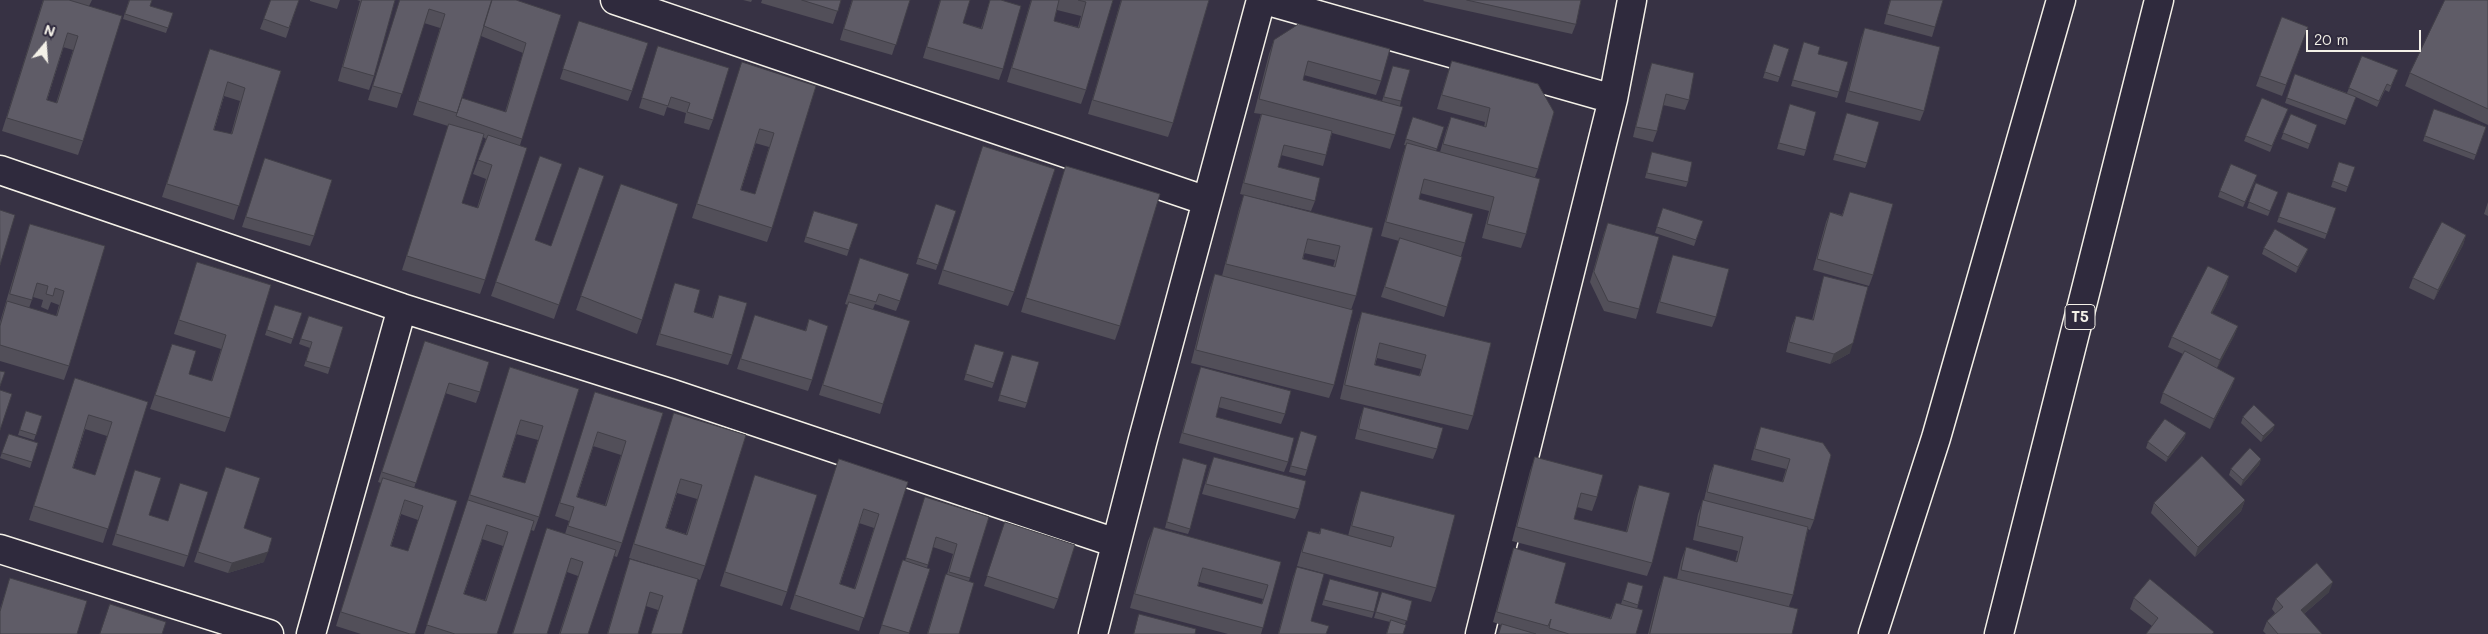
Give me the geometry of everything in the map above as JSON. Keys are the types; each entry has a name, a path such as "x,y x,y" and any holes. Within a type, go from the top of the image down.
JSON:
{"main road":[{"path":"615,0 1207,201"},
{"path":"1094,634 1116,542 1261,0"},
{"path":"1265,0 1613,99"},
{"path":"1480,634 1613,99 1632,0"},
{"path":"1873,634 1936,438 2061,0"},
{"name":"T5","path":"1999,634 2159,0"},
{"path":"0,170 402,308 670,393 1116,542"},
{"path":"311,634 402,308"},
{"path":"0,549 269,634"}],"building":[{"path":"44,0 69,0 122,16 83,141 7,118","holes":["68,33 78,36 57,103 47,100"]},
{"path":"130,0 152,0 150,6 173,13 168,28 125,14"},
{"path":"271,0 299,0 289,28 264,19"},
{"path":"362,0 395,0 374,76 343,67"},
{"path":"400,0 492,0 457,113 418,101 445,14 429,9 402,94 373,86"},
{"path":"492,0 516,0 561,15 522,139 456,116 462,98 506,112 526,43 484,26"},
{"path":"802,0 841,0 838,11"},
{"path":"853,0 910,0 896,45 844,29"},
{"path":"941,0 970,0 963,23 982,29 990,0 1001,0 1021,6 1003,69 927,47"},
{"path":"1032,0 1059,0 1054,21 1079,28 1086,2 1078,0 1113,0 1086,90 1012,68"},
{"path":"1122,0 1209,0 1173,123 1093,100"},
{"path":"1467,0 1581,0 1576,24"},
{"path":"1891,0 1943,0 1935,27 1887,14"},
{"path":"2445,0 2488,0 2488,109 2410,73"},
{"path":"2282,17 2308,27 2286,85 2260,76"},
{"path":"579,21 648,43 632,91 563,69"},
{"path":"1299,24 1390,49 1381,81 1308,61 1303,80 1403,107 1395,135 1259,99 1274,40"},
{"path":"1865,28 1940,47 1924,111 1849,91"},
{"path":"1804,42 1820,47 1818,54 1848,62 1839,92 1793,80"},
{"path":"1774,44 1789,49 1780,77 1765,72"},
{"path":"658,46 729,68 713,120 687,112 690,103 671,97 668,106 642,98"},
{"path":"210,49 281,71 239,206 167,184","holes":["228,82 245,88 232,134 214,130"]},
{"path":"2362,56 2398,70 2391,86 2387,84 2379,101 2349,88"},
{"path":"1452,61 1538,84 1554,112 1538,169 1443,144 1451,117 1486,127 1490,108 1442,95"},
{"path":"742,62 816,86 772,228 697,204","holes":["760,129 774,133 755,194 741,190"]},
{"path":"1652,63 1694,73 1689,100 1666,94 1657,131 1636,127"},
{"path":"1393,66 1410,70 1401,101 1384,97"},
{"path":"2295,74 2356,97 2347,120 2287,98"},
{"path":"2262,98 2288,109 2272,146 2246,136"},
{"path":"1790,104 1816,112 1806,150 1779,143"},
{"path":"2434,109 2486,127 2476,155 2425,136"},
{"path":"1847,113 1879,122 1867,163 1835,154"},
{"path":"1262,114 1332,131 1326,155 1284,145 1278,167 1320,178 1315,201 1244,183"},
{"path":"2291,114 2317,125 2310,144 2283,133"},
{"path":"1413,117 1444,127 1437,149 1406,139"},
{"path":"449,124 484,134 462,203 478,208 492,165 478,160 488,135 527,148 485,280 407,256"},
{"path":"1407,143 1540,179 1526,234 1487,224 1494,197 1424,179 1419,199 1473,214 1465,243 1386,222"},
{"path":"983,146 1055,169 1014,292 943,270"},
{"path":"1652,152 1692,162 1688,182 1647,173"},
{"path":"540,156 562,164 535,240 551,246 579,167 604,176 559,305 496,282"},
{"path":"265,158 332,180 314,236 246,217"},
{"path":"2339,162 2355,167 2348,187 2333,181"},
{"path":"2231,164 2257,175 2245,202 2220,191"},
{"path":"1066,166 1160,194 1120,326 1026,298"},
{"path":"2256,183 2278,192 2270,211 2249,202"},
{"path":"621,184 678,204 642,320 581,296"},
{"path":"1850,192 1893,204 1873,275 1817,259 1830,212 1842,216"},
{"path":"2288,192 2336,208 2327,234 2279,217"},
{"path":"1244,195 1373,228 1356,296 1226,264","holes":["1308,239 1340,246 1335,267 1303,259"]},
{"path":"936,204 956,211 938,265 918,258"},
{"path":"1663,208 1703,221 1696,240 1657,227"},
{"path":"0,210 15,215 0,265"},
{"path":"814,211 858,224 849,250 806,237"},
{"path":"2442,222 2466,235 2438,290 2413,278"},
{"path":"1608,223 1659,237 1639,309 1608,301 1594,272"},
{"path":"30,224 105,246 69,366 0,345 0,326 7,301 57,316 64,291 55,288 53,296 46,294 48,286 37,283 32,300 10,294"},
{"path":"2275,229 2308,249 2298,267 2264,248"},
{"path":"1400,238 1462,257 1447,307 1385,287"},
{"path":"1673,255 1729,269 1716,317 1660,302"},
{"path":"860,258 909,274 900,301 879,294 876,302 849,294"},
{"path":"197,262 271,285 230,418 155,395 172,344 196,351 189,374 212,381 226,335 179,320"},
{"path":"2208,266 2229,276 2211,313 2238,326 2220,360 2172,337"},
{"path":"1215,274 1353,310 1334,385 1196,350"},
{"path":"1824,276 1868,287 1853,343 1834,354 1789,342 1796,316 1813,320"},
{"path":"675,283 700,290 694,312 713,318 719,295 747,303 732,355 660,334"},
{"path":"849,302 910,321 883,404 823,385"},
{"path":"275,305 302,313 293,339 267,330"},
{"path":"1362,312 1491,343 1473,416 1345,385","holes":["1380,343 1426,355 1420,376 1375,365"]},
{"path":"755,315 806,331 809,319 828,326 812,380 741,359"},
{"path":"309,316 343,327 330,368 306,361 312,342 301,339"},
{"path":"425,341 489,362 480,392 449,383 416,483 382,472"},
{"path":"975,344 1004,352 994,383 966,374"},
{"path":"2185,351 2235,378 2214,419 2163,393"},
{"path":"1012,355 1039,362 1027,403 1000,395"},
{"path":"510,367 579,389 539,517 470,495","holes":["521,420 543,426 525,483 503,477"]},
{"path":"1201,367 1291,391 1285,414 1221,397 1216,417 1294,438 1288,462 1183,433"},
{"path":"0,371 5,372 0,386"},
{"path":"75,378 148,402 108,529 34,506","holes":["89,415 112,422 95,475 73,468"]},
{"path":"0,390 12,394 0,430"},
{"path":"595,392 663,413 622,543 568,526 574,507 560,503","holes":["598,432 626,441 606,506 577,497"]},
{"path":"2254,405 2275,425 2263,436 2243,417"},
{"path":"1364,407 1443,428 1437,449 1359,429"},
{"path":"26,411 42,416 36,435 20,430"},
{"path":"674,413 746,435 705,566 634,544","holes":["681,479 702,485 687,535 666,528"]},
{"path":"2165,419 2186,433 2168,457 2148,442"},
{"path":"1761,427 1823,443 1831,455 1814,520 1707,492 1714,464 1783,482 1790,459 1755,449"},
{"path":"1301,431 1317,436 1307,470 1291,466"},
{"path":"9,434 38,443 32,462 2,453"},
{"path":"2250,448 2261,459 2243,480 2231,469"},
{"path":"2202,456 2245,500 2198,547 2154,503"},
{"path":"1214,457 1306,481 1299,509 1206,484"},
{"path":"1535,457 1603,475 1597,497 1581,493 1574,519 1627,532 1639,485 1670,493 1652,563 1517,527"},
{"path":"1183,458 1207,465 1190,529 1167,522"},
{"path":"839,459 908,482 864,618 795,595","holes":["864,509 879,514 855,589 840,584"]},
{"path":"226,467 260,478 244,528 272,538 268,552 232,563 198,552"},
{"path":"135,470 161,478 149,515 168,521 180,483 208,492 188,556 116,534"},
{"path":"755,475 817,495 787,592 725,572"},
{"path":"383,478 457,501 415,634 341,612","holes":["405,500 423,506 408,551 391,546"]},
{"path":"1361,491 1455,515 1436,588 1302,552 1308,531 1320,534 1321,528 1391,547 1394,537 1352,526"},
{"path":"925,497 989,517 970,578 949,572 957,544 936,537 928,565 906,558"},
{"path":"468,500 534,521 497,634 455,634 427,625","holes":["487,525 508,532 486,601 464,594"]},
{"path":"1703,500 1808,527 1793,595 1681,570 1686,547 1737,562 1743,537 1698,526"},
{"path":"1005,522 1075,545 1058,599 987,576"},
{"path":"1154,527 1281,562 1263,628 1135,594","holes":["1203,568 1268,585 1262,604 1198,586"]},
{"path":"547,528 616,550 588,634 560,634 583,562 571,558 547,634 513,634"},
{"path":"1514,548 1566,563 1555,603 1611,619 1616,603 1643,610 1636,634 1569,634 1549,628 1551,619 1548,626 1497,612"},
{"path":"630,559 698,579 682,634 651,634 663,596 650,592 638,634 608,634"},
{"path":"903,560 930,569 909,633 882,625"},
{"path":"2317,563 2333,582 2301,610 2322,634 2278,634 2267,621 2283,607 2276,599"},
{"path":"1297,567 1324,574 1311,621 1329,626 1326,634 1279,634"},
{"path":"946,574 974,583 959,634 928,634"},
{"path":"1664,576 1798,609 1792,634 1650,634"},
{"path":"10,578 87,601 77,634 0,634 0,612"},
{"path":"1330,579 1379,592 1374,612 1324,600"},
{"path":"2150,579 2214,632 2212,634 2146,634 2158,618 2134,598"},
{"path":"1628,582 1643,586 1638,605 1623,600"},
{"path":"1382,592 1412,601 1407,621 1376,612"},
{"path":"110,604 166,622 162,634 100,634"},
{"path":"1139,614 1196,629 1195,634 1134,634"},
{"path":"1391,620 1406,625 1403,634 1387,634"},
{"path":"1502,624 1536,634 1499,634"}]}
